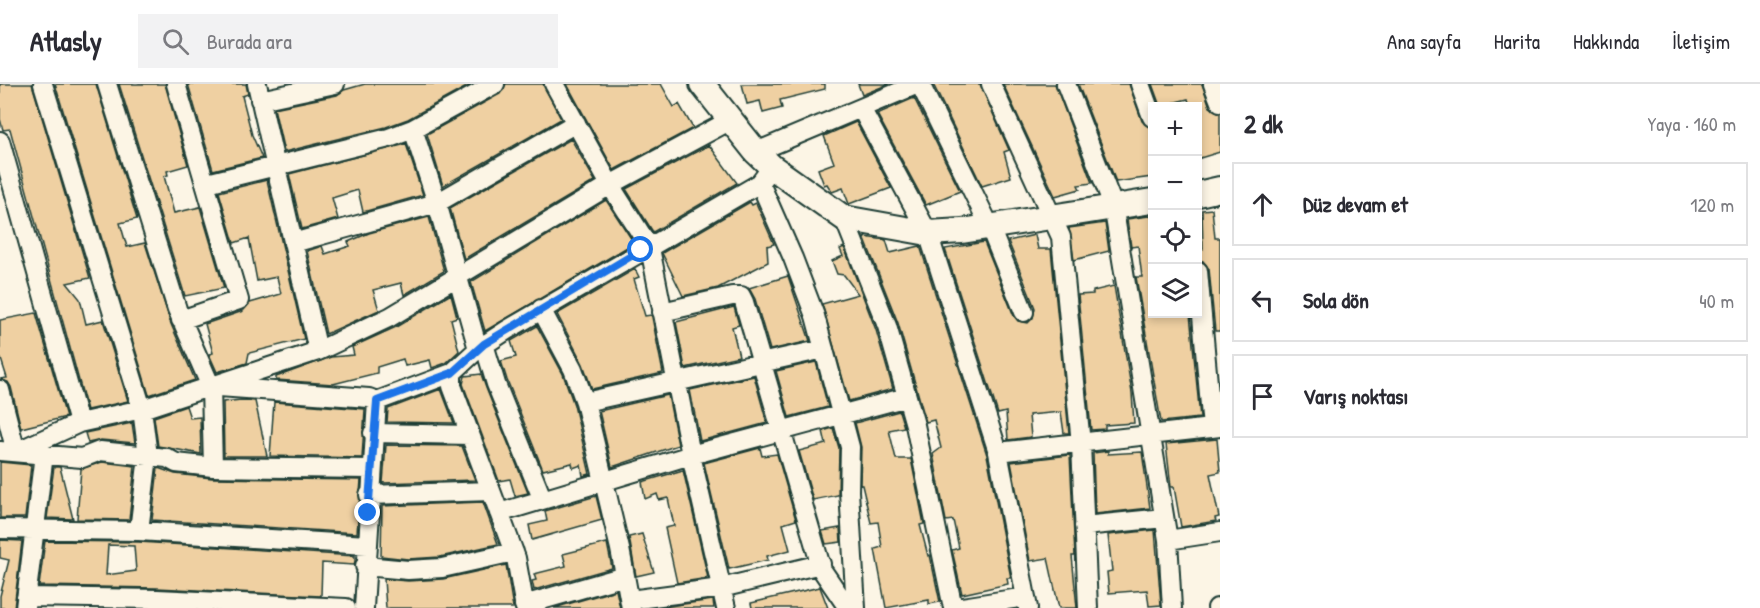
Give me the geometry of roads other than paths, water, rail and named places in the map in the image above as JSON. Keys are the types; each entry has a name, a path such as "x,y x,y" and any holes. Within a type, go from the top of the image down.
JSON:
{"main road":[{"path":"702,84 763,167 844,218 928,233 962,231 1050,215 1148,201"},
{"path":"1202,193 1220,189"}],"street":[{"path":"43,84 142,409 148,456 139,531"},
{"path":"107,84 181,320 211,387 213,467"},
{"path":"176,84 207,183 239,300 181,320"},
{"path":"318,351 258,92 335,84"},
{"path":"207,183 389,138 413,129 495,84"},
{"path":"554,84 610,185 650,248 691,455 726,608"},
{"path":"211,387 369,398 377,401 452,373 481,346 541,309 650,248 763,167 861,108 919,84 989,225 1024,312"},
{"path":"991,84 1061,237 1081,444 1088,608"},
{"path":"1066,84 1113,205 1168,540 1172,608"},
{"path":"1140,84 1148,106"},
{"path":"1213,84 1220,102"},
{"path":"844,218 887,326 907,398 955,608 1027,602 998,452 928,233 861,108"},
{"path":"8,452 79,423 142,409 318,351 390,317 610,185 729,120"},
{"path":"293,243 437,203 576,123"},
{"path":"413,129 437,203 456,276 481,346 542,498"},
{"path":"0,141 79,423"},
{"path":"763,167 824,349 850,447 849,491 856,608"},
{"path":"662,312 741,296 751,319 781,433 821,564 848,608"},
{"path":"541,309 573,369 585,402 630,604 721,588 821,564"},
{"path":"998,452 1216,427 1202,312"},
{"path":"585,402 824,349"},
{"path":"452,373 452,387 514,552 525,606 625,576"},
{"path":"0,390 8,452"},
{"path":"499,513 542,498 691,455 907,398"},
{"path":"364,608 369,495 377,401"},
{"path":"374,433 470,435"},
{"path":"8,452 82,458 100,451 213,467 371,469"},
{"path":"44,454 26,602 157,599 346,608"},
{"path":"369,495 491,491"},
{"path":"1084,526 1164,518"},
{"path":"0,529 139,531 367,545"},
{"path":"1168,540 1220,532"},
{"path":"365,566 408,570 442,568 514,552"}]}
